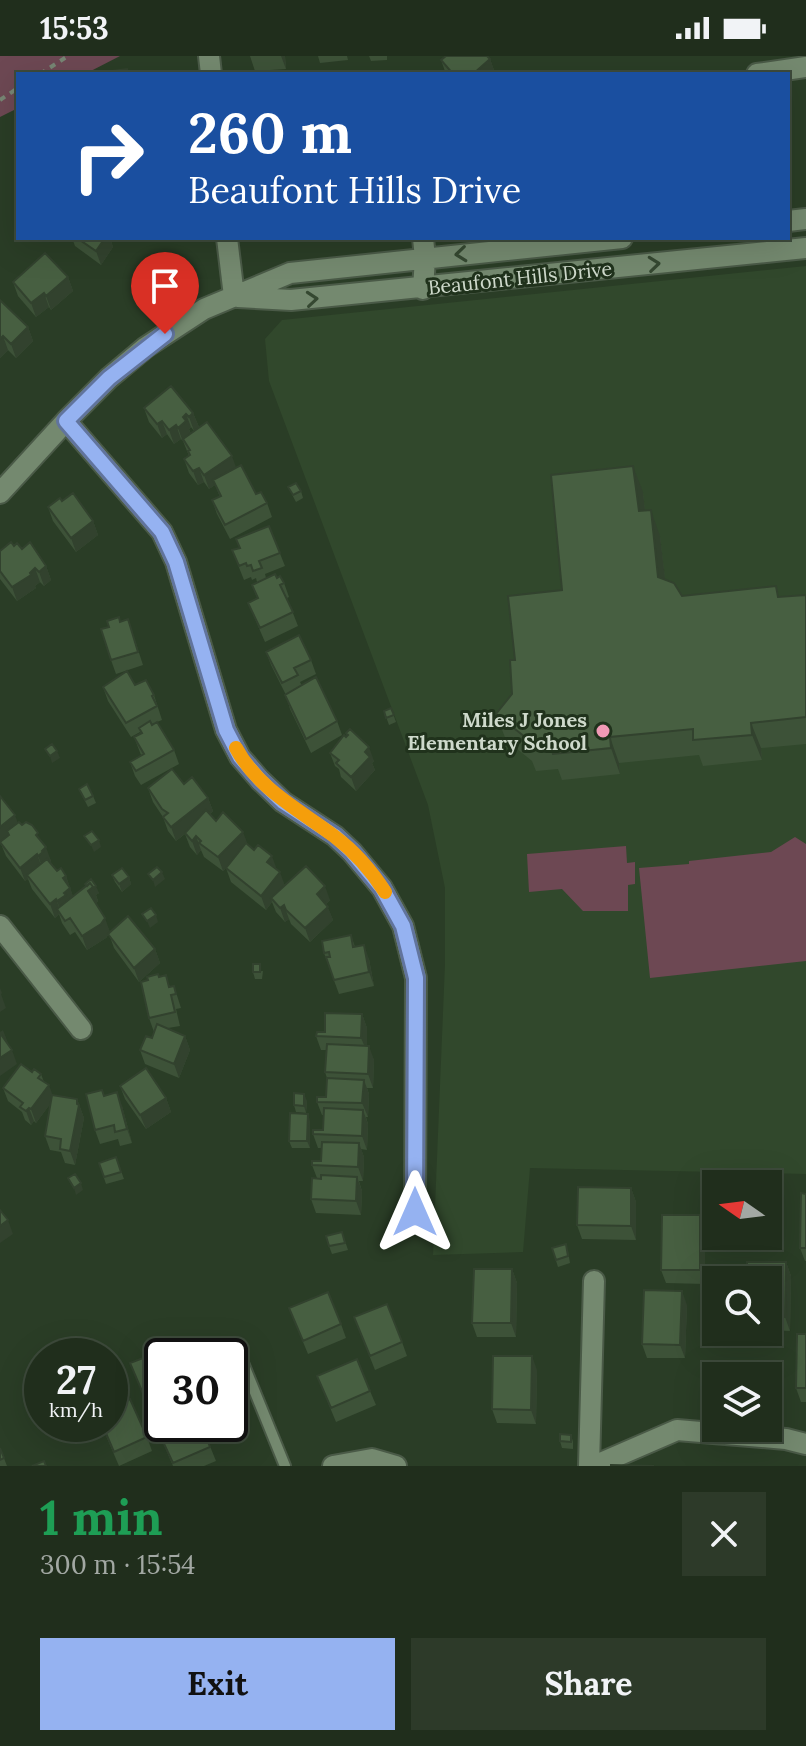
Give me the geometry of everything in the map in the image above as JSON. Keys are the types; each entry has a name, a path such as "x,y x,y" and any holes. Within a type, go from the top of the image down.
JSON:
{"street":[{"path":"771,72 806,67"},
{"path":"227,240 234,296"},
{"name":"Beaufont Hills Drive","path":"0,493 109,378 146,347 204,309 290,273 424,248 582,240"},
{"name":"Beaufont Hills Drive","path":"234,296 291,300 423,289 730,247 806,248"},
{"path":"423,289 424,248"},
{"path":"66,421 162,532 176,562 226,730 240,757 283,802 335,836 352,852 382,888 403,926 416,978 415,1212"},
{"path":"0,926 81,1029"},
{"path":"594,1281 591,1466 677,1430 786,1439 806,1444"},
{"path":"333,1466 372,1459 396,1466"}],"lane":[{"path":"248,1375 285,1466"}],"path":[{"path":"43,72 68,56"}],"shaded area":[{"path":"0,56 120,56 89,72 16,72 16,109 0,117"},
{"name":"Miles J Jones Elementary School","path":"806,266 806,1174 782,1173 782,1170 530,1168 523,1252 433,1255 445,964 445,888 428,805 269,381 265,339 282,320"},
{"path":"795,837 806,844 806,961 650,978 639,868 771,852"},
{"path":"626,846 627,863 635,862 635,884 628,885 628,911 583,911 562,889 529,892 527,854"}],"building":[{"path":"446,56 487,56 490,59 475,72 451,72 441,60"},
{"path":"80,240 104,240 96,251"},
{"path":"45,253 68,277 46,296 44,293 31,303 13,282"},
{"path":"0,300 28,327 11,344 3,336 0,339"},
{"path":"171,386 193,413 183,417 186,421 178,428 176,425 169,430 162,421 157,424 144,408"},
{"path":"207,422 232,456 204,475 199,468 193,471 184,459 190,455 190,450 183,439"},
{"path":"241,465 256,494 261,492 267,503 225,525 212,500 221,496 213,480"},
{"path":"633,466 639,511 651,510 658,577 674,583 682,596 776,586 778,597 806,595 806,717 751,723 752,735 693,740 693,729 610,737 611,748 553,754 552,743 526,746 525,737 496,714 512,694 510,660 515,660 508,596 562,590 551,475"},
{"path":"296,483 301,491 293,495 288,487"},
{"path":"73,493 93,521 71,538 48,507"},
{"path":"269,526 280,553 259,561 262,568 253,571 251,565 247,566 246,563 239,566 232,550 240,548 236,539"},
{"path":"11,542 22,549 30,542 46,566 39,572 35,568 31,575 12,587 0,571 0,551"},
{"path":"275,574 284,583 280,585 293,612 260,628 248,603 258,598 252,585"},
{"path":"119,617 120,622 128,619 138,652 111,660 101,629 109,627 107,621"},
{"path":"299,635 311,660 294,668 298,675 282,683 266,652"},
{"path":"127,671 135,685 146,680 157,706 126,723 103,687"},
{"path":"316,677 337,721 306,739 285,695"},
{"path":"391,708 394,715 386,718 384,711"},
{"path":"150,721 152,725 157,722 174,750 136,771 130,762 144,754 134,737 142,733 139,728"},
{"path":"350,729 369,747 365,752 370,757 351,777 330,753"},
{"path":"52,744 57,751 50,756 45,749"},
{"path":"172,769 184,784 192,777 208,798 171,827 163,817 168,813 148,788"},
{"path":"87,784 93,796 85,800 79,789"},
{"path":"0,796 15,815 0,827"},
{"path":"206,810 216,821 223,812 243,832 218,857 199,843 201,841 196,836 192,841 185,833"},
{"path":"19,822 32,825 46,847 20,868 0,842 9,835 7,831"},
{"path":"92,831 99,840 91,845 84,836"},
{"path":"246,843 254,850 258,845 272,856 267,862 280,872 261,896 226,868"},
{"path":"47,859 57,871 61,868 70,888 64,893 66,895 50,904 27,875"},
{"path":"306,866 325,886 317,894 328,907 305,928 284,905 280,908 271,898"},
{"path":"157,867 162,872 153,880 148,874"},
{"path":"122,868 129,877 119,884 112,875"},
{"path":"90,883 93,887 88,891 105,918 82,936 70,918 65,921 57,909"},
{"path":"151,908 156,915 147,921 142,914"},
{"path":"128,916 155,949 134,968 108,934"},
{"path":"351,935 353,947 364,945 369,972 334,980 326,957 330,957 329,952 324,953 322,941"},
{"path":"253,964 260,964 260,972 253,972"},
{"path":"158,974 159,977 166,975 169,987 174,986 176,994 171,995 175,1012 149,1018 141,982"},
{"path":"325,1013 362,1014 361,1038 316,1036 317,1032 325,1032"},
{"path":"157,1024 185,1036 174,1064 140,1050 146,1036 152,1038"},
{"path":"0,1033 12,1050 0,1058"},
{"path":"327,1044 369,1046 368,1074 325,1072"},
{"path":"21,1064 41,1074 38,1078 49,1085 31,1109 26,1111 20,1107 23,1103 3,1088"},
{"path":"146,1068 166,1098 140,1115 120,1086"},
{"path":"327,1078 364,1080 362,1103 317,1102 317,1097 326,1097"},
{"path":"102,1090 104,1096 117,1092 127,1129 115,1132 114,1125 95,1130 86,1094"},
{"path":"294,1093 304,1094 304,1106 294,1105"},
{"path":"52,1095 77,1099 79,1105 70,1151 60,1149 61,1139 45,1136"},
{"path":"324,1108 363,1110 362,1136 313,1134 313,1130 323,1130"},
{"path":"290,1113 308,1114 307,1141 289,1141"},
{"path":"322,1142 359,1143 358,1167 312,1165 312,1161 321,1161"},
{"path":"116,1157 121,1172 104,1177 99,1163"},
{"path":"75,1174 81,1183 74,1188 68,1178"},
{"path":"321,1175 357,1177 356,1201 311,1199 312,1178 321,1179"},
{"path":"578,1187 631,1188 631,1226 577,1225"},
{"path":"801,1193 806,1194 806,1248 800,1248"},
{"path":"0,1210 8,1220 0,1226"},
{"path":"662,1215 700,1215 700,1270 661,1270"},
{"path":"342,1232 345,1243 329,1246 326,1236"},
{"path":"566,1244 568,1256 556,1260 552,1248"},
{"path":"747,1262 786,1262 785,1317 782,1317 782,1266 747,1266"},
{"path":"474,1269 512,1269 511,1323 472,1323"},
{"path":"644,1290 682,1291 680,1345 642,1344"},
{"path":"328,1292 341,1324 303,1341 289,1308"},
{"path":"387,1304 402,1342 370,1356 354,1317"},
{"path":"797,1334 806,1334 806,1388 796,1388"},
{"path":"493,1356 532,1356 531,1410 492,1409"},
{"path":"144,1358 144,1396 130,1363"},
{"path":"357,1359 370,1391 331,1408 317,1376"},
{"path":"128,1400 144,1430 144,1438 114,1452 110,1442 128,1442"},
{"path":"560,1434 571,1435 571,1442 560,1441"},
{"path":"163,1442 208,1442 210,1447 173,1463"}],"slow traffic":[{"path":"236,748 260,780 283,802 335,836 367,868 385,892"}],"place":[{"name":"Miles J Jones Elementary School","path":"603,731"}],"route":[{"path":"165,334 109,378 66,421 162,532 176,562 226,730 240,757 283,802 335,836 352,852 382,888 403,926 411,948 416,978 415,1212"}]}
